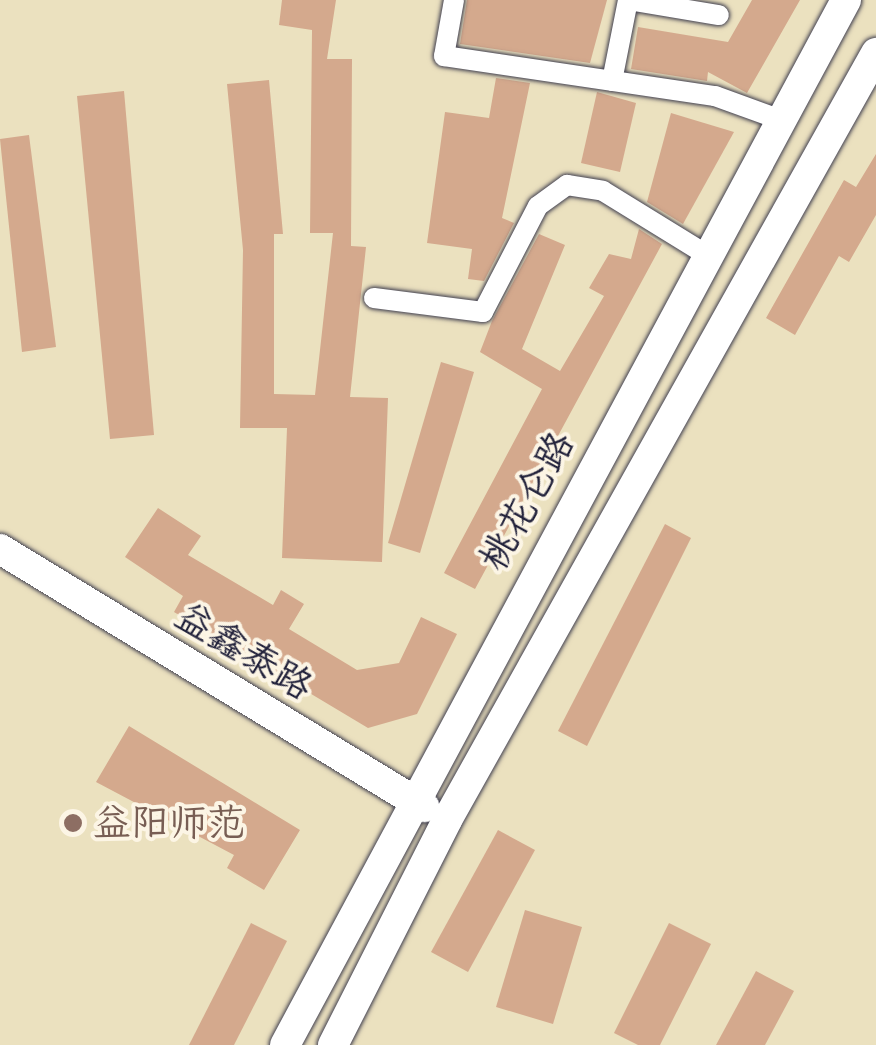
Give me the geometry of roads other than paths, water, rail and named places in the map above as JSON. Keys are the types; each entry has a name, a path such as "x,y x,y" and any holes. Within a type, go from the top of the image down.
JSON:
{"main road":[{"name":"桃花仑路","path":"285,1045 410,799 846,0"},
{"path":"333,1045 447,820 876,53"},
{"name":"益鑫泰路","path":"0,549 447,820"}],"street":[{"path":"454,0 444,56 715,96 781,120"},
{"path":"612,80 628,0 720,15"},
{"path":"374,298 482,312 538,206 567,185 602,190 707,256"}],"place":[{"name":"益阳师范","path":"73,823"}]}
